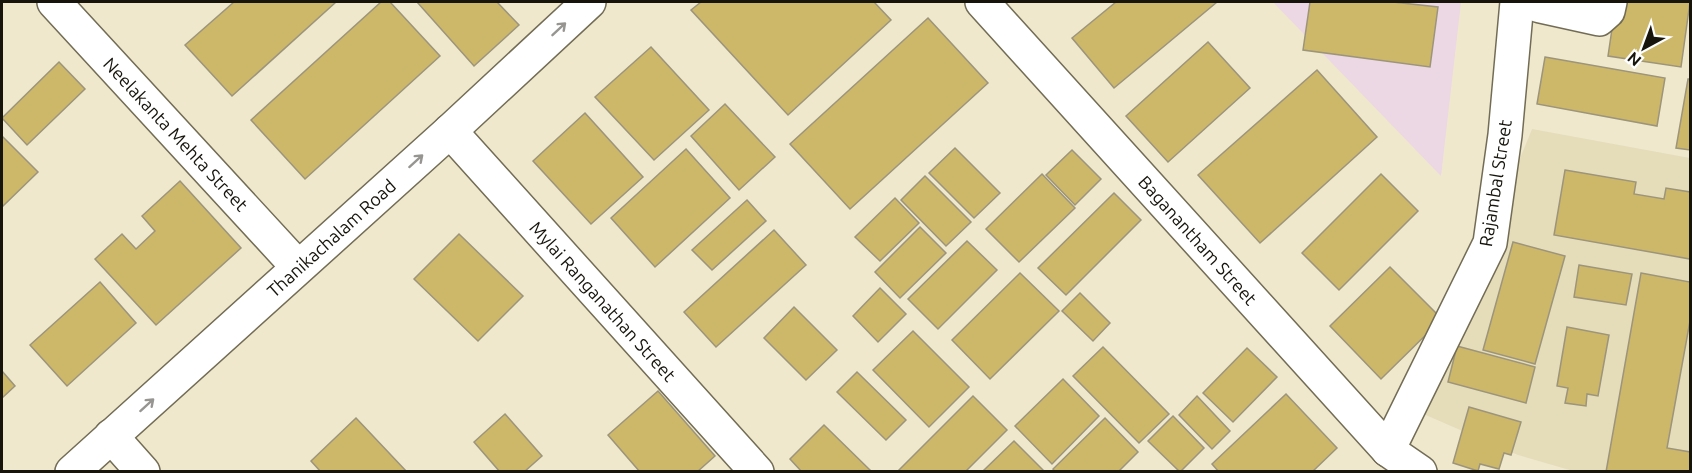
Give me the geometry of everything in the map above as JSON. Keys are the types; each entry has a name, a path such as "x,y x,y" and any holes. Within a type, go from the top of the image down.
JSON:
{"street":[{"name":"Neelakanta Mehta Street","path":"54,2 298,267"},
{"name":"Thanikachalam Road","path":"72,471 450,131 589,2"},
{"name":"Baganantham Street","path":"982,2 1388,450 1420,471"},
{"name":"Rajambal Street","path":"1388,450 1490,243 1504,135 1517,2"},
{"path":"1536,2 1540,6 1599,19 1608,11 1610,2"},
{"name":"Mylai Ranganathan Street","path":"450,131 757,471"},
{"path":"111,436 143,471"}],"shaded area":[{"path":"1273,2 1461,2 1441,176"},
{"path":"1532,129 1690,158 1690,471 1573,471 1518,455 1421,413 1471,279"}],"building":[{"path":"234,2 336,2 232,96 185,45"},
{"path":"381,2 390,2 440,56 305,179 251,120"},
{"path":"417,2 497,2 519,25 474,66"},
{"path":"701,2 874,2 891,20 788,115 691,10"},
{"path":"1116,2 1217,2 1114,88 1072,38"},
{"path":"1310,2 1393,2 1438,7 1430,67 1303,50"},
{"path":"1616,2 1690,2 1681,67 1608,56"},
{"path":"928,18 988,83 850,209 790,144"},
{"path":"1208,42 1250,88 1168,162 1126,116"},
{"path":"651,47 709,110 654,160 595,97"},
{"path":"1545,57 1665,78 1657,126 1537,104"},
{"path":"59,62 85,89 27,145 2,118"},
{"path":"1317,70 1377,137 1260,243 1198,175"},
{"path":"1688,79 1690,79 1690,150 1676,148"},
{"path":"725,104 775,157 739,190 691,136"},
{"path":"585,113 643,177 591,224 533,161"},
{"path":"2,136 38,172 3,206 2,204"},
{"path":"955,148 1000,193 974,218 929,173"},
{"path":"686,149 730,198 655,267 611,218"},
{"path":"1072,150 1101,179 1075,205 1046,175"},
{"path":"1565,170 1636,182 1634,194 1664,199 1666,188 1690,192 1690,259 1554,235"},
{"path":"1042,174 1075,208 1019,262 986,229"},
{"path":"1381,174 1418,211 1339,290 1302,253"},
{"path":"925,176 971,222 946,246 901,200"},
{"path":"180,181 241,248 156,325 95,259 122,234 136,249 155,231 142,216"},
{"path":"1114,193 1141,220 1066,295 1038,268"},
{"path":"895,198 919,223 880,261 855,237"},
{"path":"747,200 766,221 712,270 692,250"},
{"path":"920,227 946,253 900,298 875,272"},
{"path":"774,230 806,265 716,347 684,312"},
{"path":"459,234 523,296 478,341 414,279"},
{"path":"967,241 997,270 938,329 908,299"},
{"path":"1513,242 1565,256 1535,364 1483,350"},
{"path":"1579,265 1632,274 1626,305 1574,297"},
{"path":"1390,267 1442,319 1381,379 1330,326"},
{"path":"1020,273 1059,311 990,379 952,340"},
{"path":"1641,273 1690,282 1690,321 1667,448 1690,452 1690,472 1606,472"},
{"path":"100,282 136,323 67,386 30,345"},
{"path":"880,288 906,314 878,342 853,316"},
{"path":"1080,293 1110,323 1093,341 1062,311"},
{"path":"794,307 837,350 806,380 764,338"},
{"path":"1567,327 1609,335 1598,396 1587,394 1586,406 1565,403 1568,388 1557,386"},
{"path":"913,331 969,387 929,427 873,370"},
{"path":"1457,346 1535,367 1526,403 1448,382"},
{"path":"1103,347 1169,414 1139,443 1073,376"},
{"path":"1247,348 1277,377 1233,422 1203,393"},
{"path":"2,371 15,386 2,398"},
{"path":"857,372 906,420 886,440 837,392"},
{"path":"1063,379 1099,416 1052,464 1015,426"},
{"path":"658,391 715,456 697,472 640,472 608,435"},
{"path":"1286,394 1337,448 1312,472 1219,472 1212,464"},
{"path":"973,396 1007,430 965,472 897,472"},
{"path":"1197,396 1230,431 1212,449 1179,415"},
{"path":"1469,407 1521,422 1511,455 1504,453 1499,469 1480,464 1478,471 1453,463"},
{"path":"505,414 542,456 524,472 500,472 474,442"},
{"path":"1173,416 1204,448 1180,472 1148,441"},
{"path":"356,418 407,472 321,472 311,461"},
{"path":"1105,418 1138,452 1118,472 1055,472 1053,469"},
{"path":"824,425 872,472 802,472 790,459"},
{"path":"1014,441 1044,471 982,472"}]}
